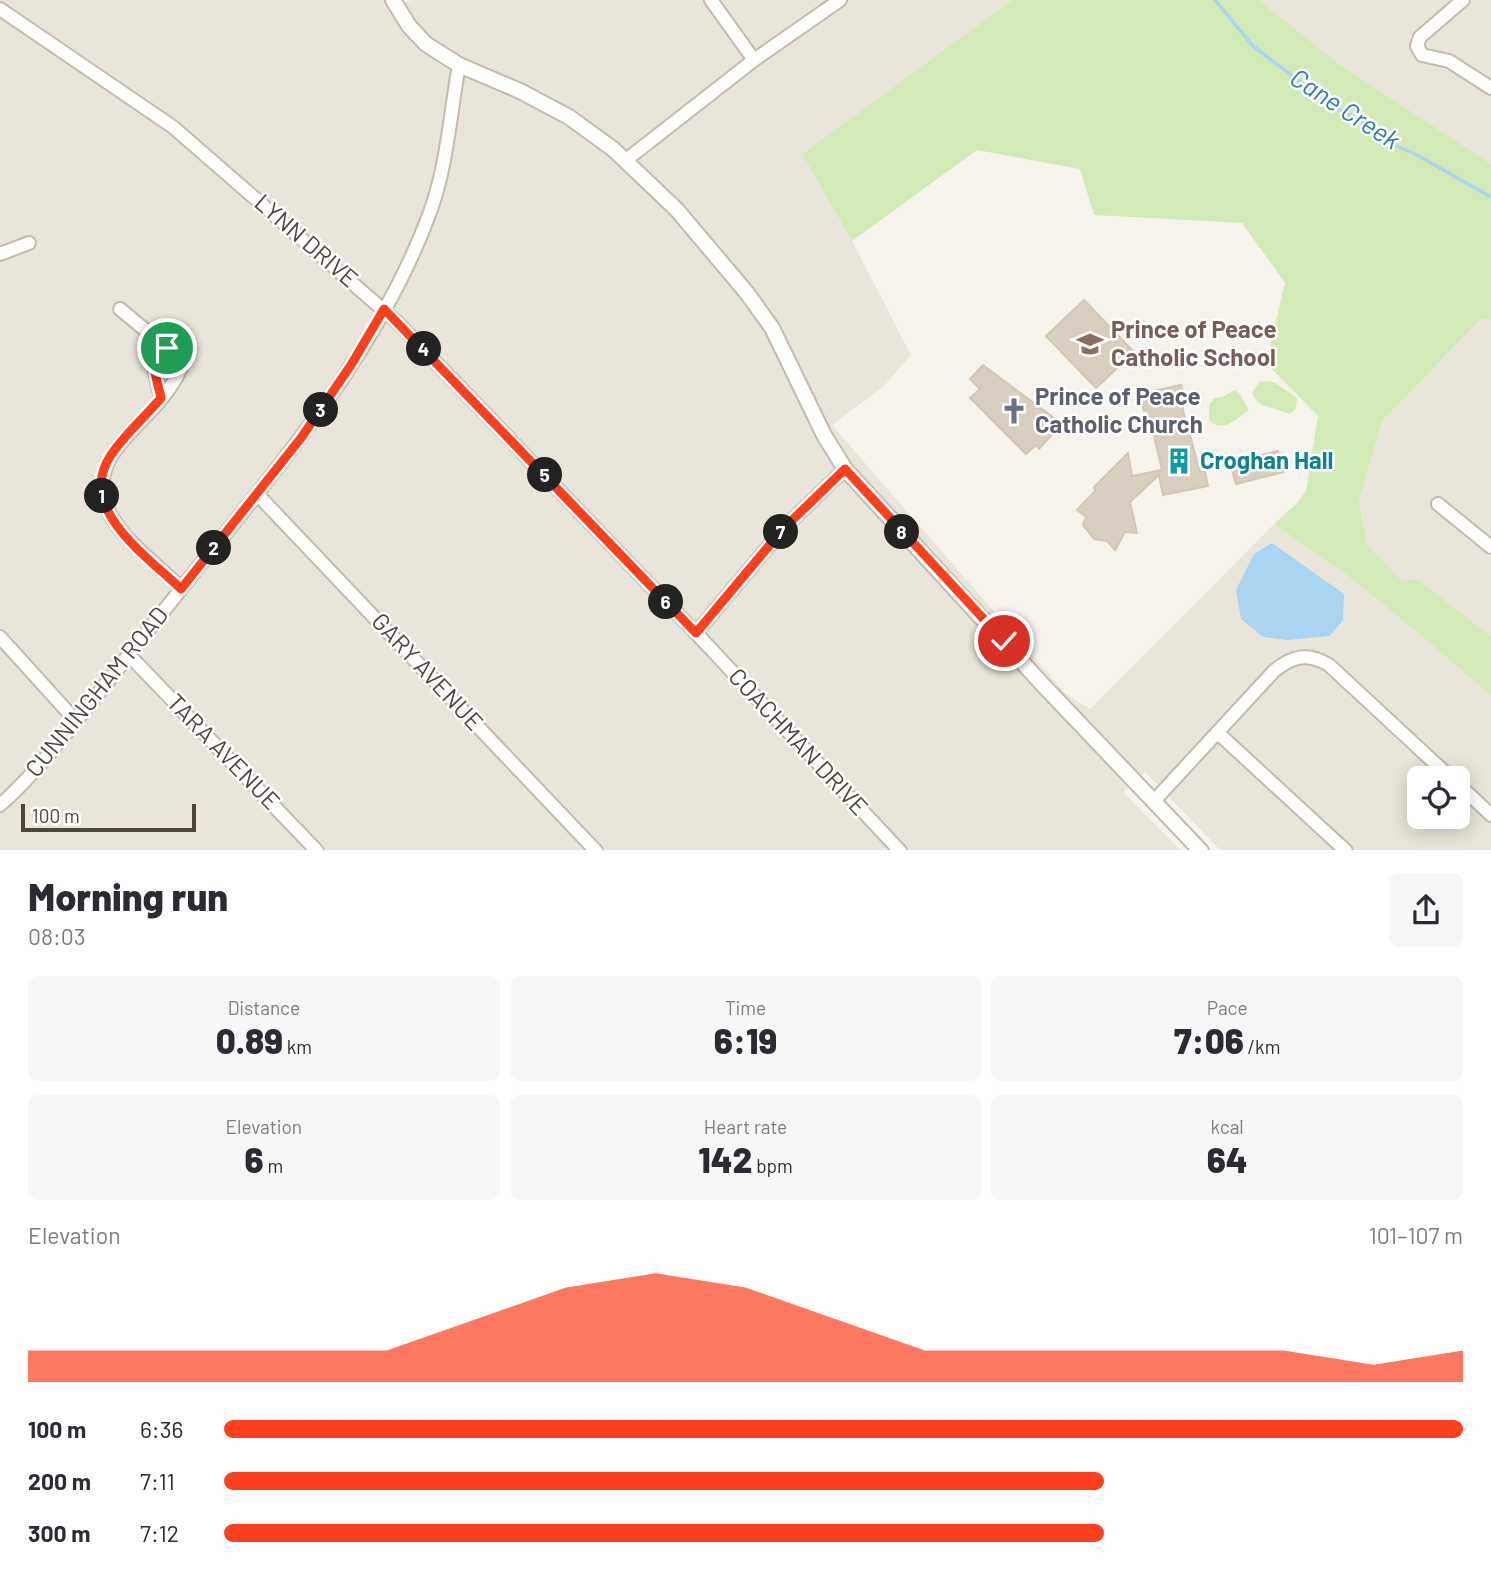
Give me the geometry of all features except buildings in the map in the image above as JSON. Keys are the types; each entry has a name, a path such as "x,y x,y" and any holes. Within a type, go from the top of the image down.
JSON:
{"street":[{"path":"393,0 409,26 426,44 459,65 520,91 569,117 625,160 677,210 760,309 785,350 824,435 845,469 1043,685 1201,850"},
{"path":"711,0 754,60"},
{"path":"625,160 754,60 840,0"},
{"path":"1463,0 1420,37 1417,46 1422,55 1449,61 1491,88"},
{"name":"LYNN DRIVE","path":"0,9 173,127 384,309 696,633"},
{"name":"CUNNINGHAM ROAD","path":"0,805 37,768 76,721 257,494 323,407 384,309 419,240 440,182 459,65"},
{"path":"0,254 29,243"},
{"path":"120,309 180,360 180,370 161,398 112,454 102,478 102,496 108,514 119,529 181,589"},
{"path":"161,398 155,362 159,354 167,348"},
{"path":"696,633 784,528 845,469"},
{"name":"GARY AVENUE","path":"257,494 596,850"},
{"path":"1438,504 1491,547"},
{"name":"COACHMAN DRIVE","path":"696,633 900,850"},
{"path":"0,637 76,721"},
{"name":"TARA AVENUE","path":"129,655 317,850"},
{"path":"1154,801 1285,661 1304,656 1329,665 1438,766"},
{"path":"1217,733 1346,850"},
{"path":"1470,795 1491,815"}],"shaded area":[{"path":"0,0 1012,0 802,154 852,241 911,355 884,386 832,425 1065,693 1090,709 1274,524 1347,575 1491,696 1491,850 1220,850 1145,772 1123,792 1180,850 0,850"},
{"path":"1259,0 1491,0 1491,164 1339,64"},
{"path":"1481,319 1491,320 1491,636 1417,579 1402,582 1367,544 1359,501 1382,421"}],"green space":[{"path":"1012,0 1259,0 1339,64 1491,164 1491,320 1481,319 1382,421 1359,501 1367,544 1402,581 1417,579 1491,636 1491,696 1347,575 1274,524 1306,491 1318,416 1266,363 1285,283 1242,223 1094,215 1080,169 977,150 852,241 802,154"},
{"path":"1260,381 1274,382 1297,398 1296,408 1290,414 1262,405 1252,393"},
{"path":"1235,390 1249,410 1229,424 1214,424 1209,420 1209,405 1214,398"}],"water":[{"path":"1272,543 1344,594 1343,620 1330,636 1288,640 1263,637 1241,619 1236,590 1254,554"}],"waterway":[{"name":"Cane Creek","path":"1215,0 1253,46 1328,103 1394,145 1491,197"}],"place":[{"name":"Prince of Peace Catholic School","path":"1090,344"},
{"name":"Prince of Peace Catholic Church","path":"1014,411"},
{"name":"Croghan Hall","path":"1179,461"}],"route":[{"path":"167,348 159,354 154,366 161,398 112,454 104,470 101,487 104,505 119,529 181,589 301,438 351,365 384,309 696,633 784,528 845,469 1004,641"}]}
